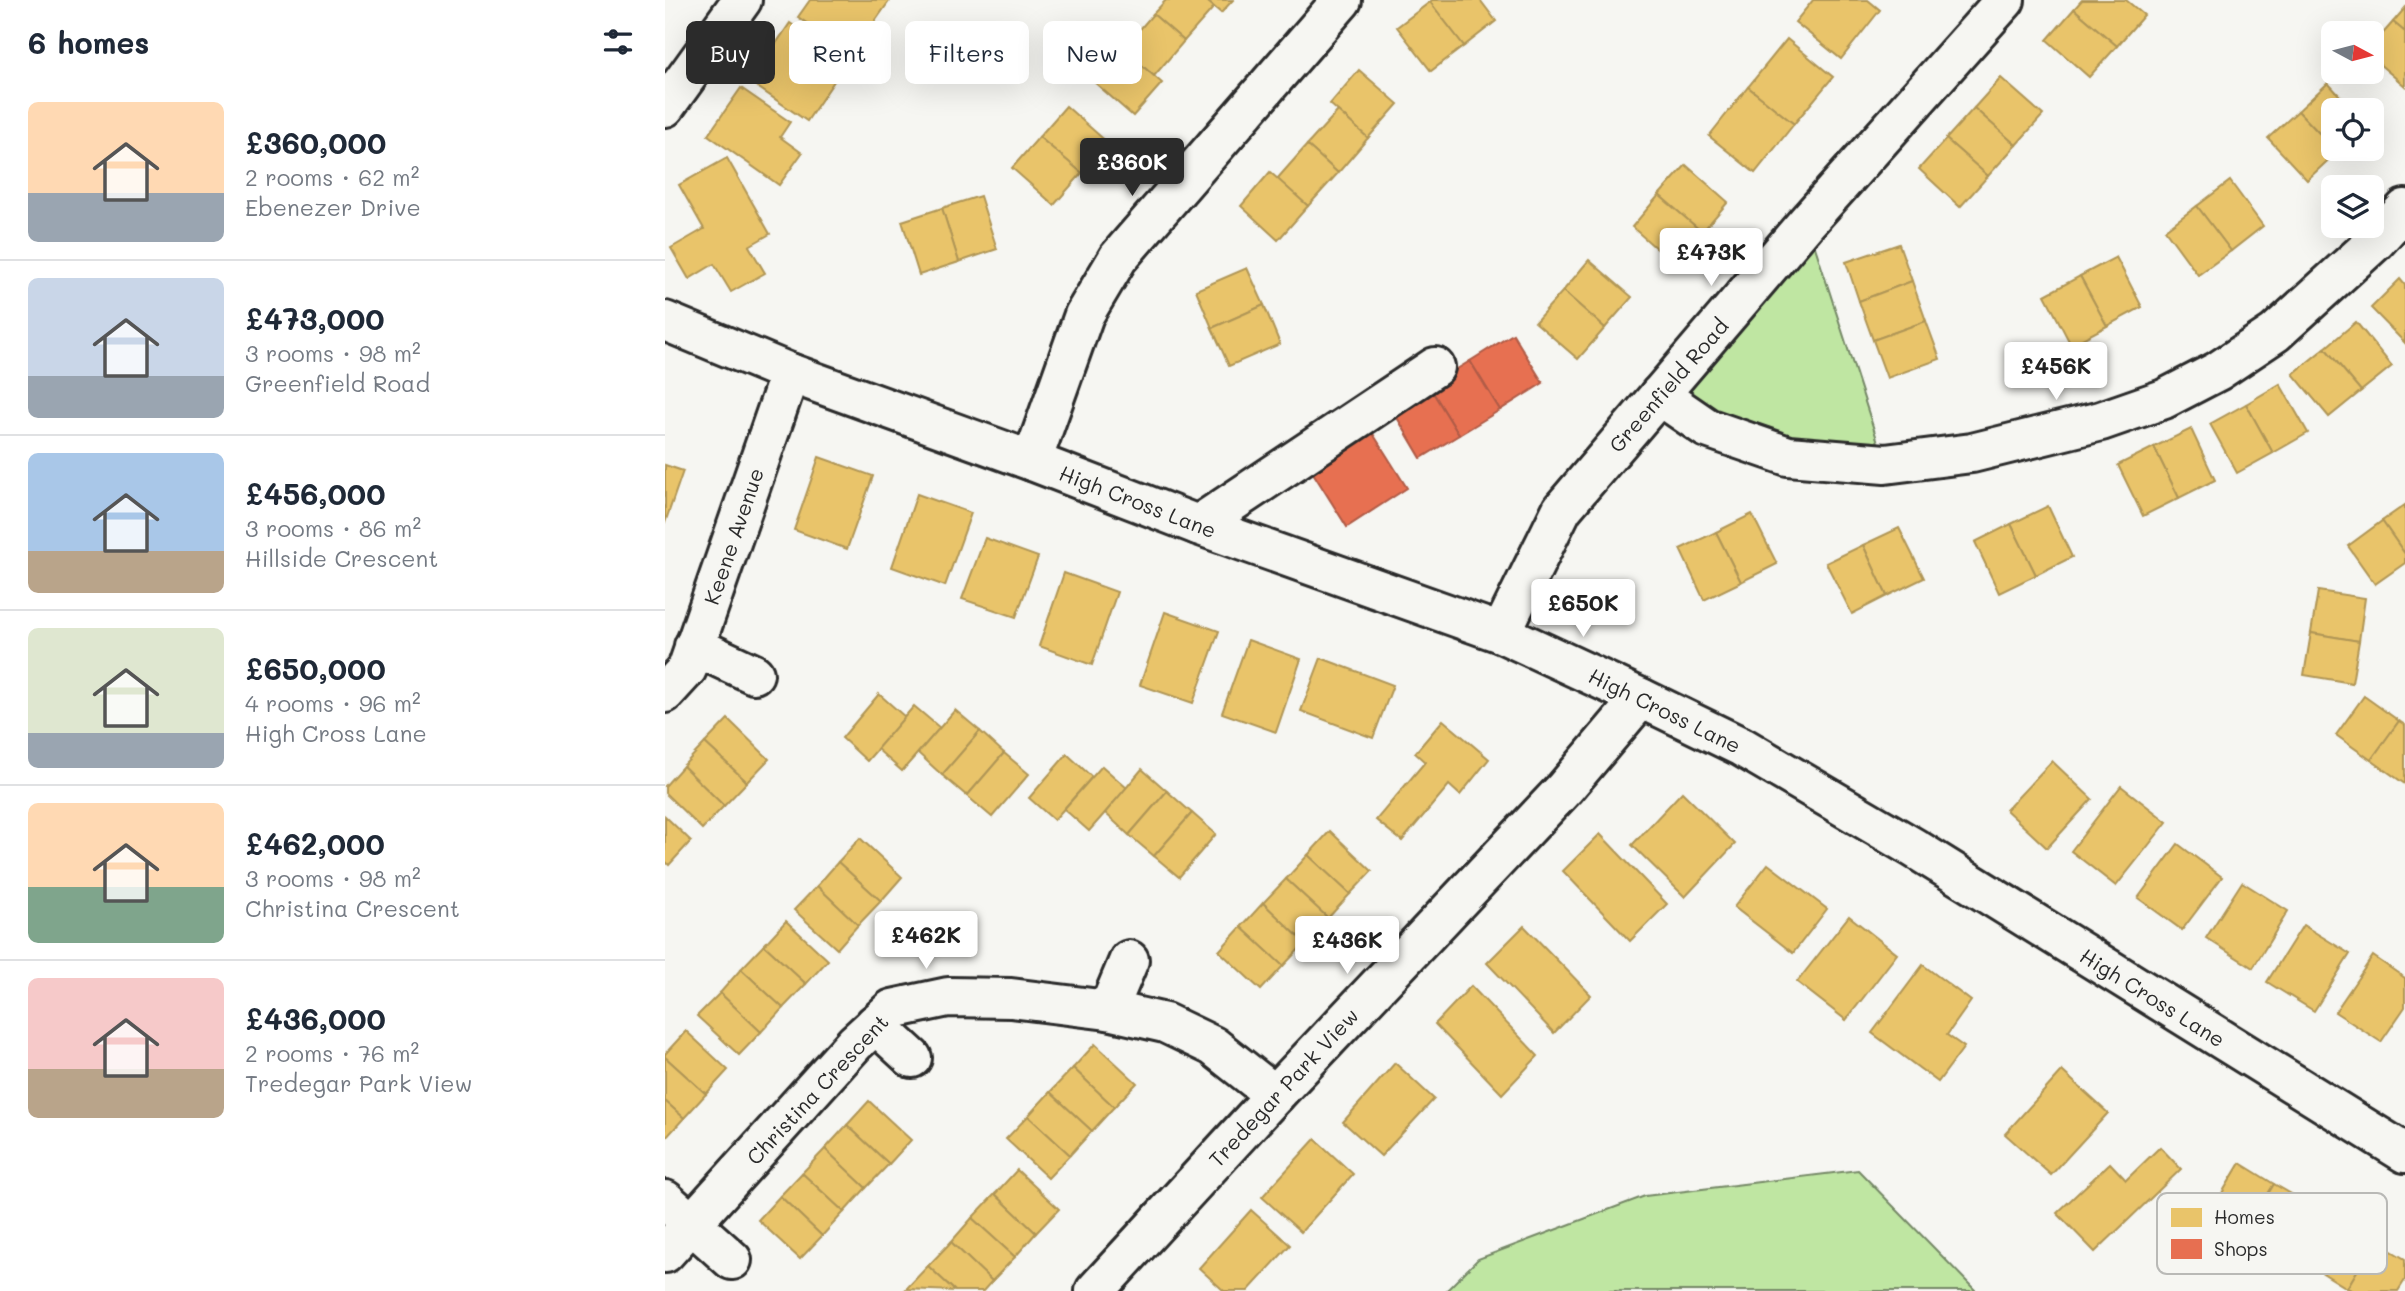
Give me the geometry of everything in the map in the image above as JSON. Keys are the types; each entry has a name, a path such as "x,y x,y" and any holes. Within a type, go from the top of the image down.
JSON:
{"street":[{"path":"665,107 742,0"},
{"path":"1032,461 1084,315 1118,258 1342,0"},
{"name":"Greenfield Road","path":"1501,634 1562,509 1807,222 2005,0"},
{"path":"1659,395 1706,428 1789,456 1885,464 1972,453 2101,422 2186,388 2218,371 2275,333 2376,241 2405,209"},
{"name":"High Cross Lane","path":"665,321 790,373 1501,634 1641,698 1742,747 1914,848 2405,1153"},
{"path":"1198,525 1435,367"},
{"name":"Keene Avenue","path":"665,693 687,668 790,373"},
{"path":"694,646 754,674"},
{"name":"Tredegar Park View","path":"1095,1291 1275,1095 1565,788 1641,698"},
{"path":"1108,1010 1129,960"},
{"name":"Christina Crescent","path":"665,1254 679,1212 892,1009 948,997 1011,998 1108,1010 1165,1023 1213,1046 1275,1095"},
{"path":"875,1024 912,1058"},
{"path":"679,1212 732,1260"}],"green space":[{"path":"1807,222 1885,464 1788,456 1659,395"},
{"path":"1858,1170 1976,1291 1446,1291 1478,1259 1645,1196"}],"building: Homes":[{"path":"810,0 890,0 875,21 804,21 798,17"},
{"path":"1166,0 1206,0 1214,7 1184,41 1153,14"},
{"path":"1206,0 1233,0 1221,13"},
{"path":"1480,0 1496,21 1464,46 1430,2"},
{"path":"1813,0 1868,0 1880,10 1841,59 1795,22"},
{"path":"2082,0 2126,0 2144,15 2117,46 2074,9"},
{"path":"1430,2 1464,46 1431,71 1397,27"},
{"path":"2405,8 2405,32 2393,22"},
{"path":"2074,9 2117,46 2089,77 2047,40"},
{"path":"1153,14 1184,41 1154,76 1142,66 1142,27"},
{"path":"2393,22 2405,32 2405,86 2384,68 2384,32"},
{"path":"789,24 789,84 832,84 807,121 753,84 775,84 775,45"},
{"path":"1787,39 1833,77 1794,124 1748,87"},
{"path":"1142,66 1162,83 1133,116 1096,84 1142,84"},
{"path":"1359,70 1398,104 1368,138 1330,104"},
{"path":"2001,78 2043,115 2016,145 1974,108"},
{"path":"2327,84 2342,98 2321,98 2321,135 2298,111"},
{"path":"1748,87 1794,124 1755,173 1709,136"},
{"path":"741,88 790,122 780,137 802,153 779,185 708,135"},
{"path":"1066,106 1108,143 1082,173 1039,137"},
{"path":"1974,108 2016,145 1988,176 1946,139"},
{"path":"1338,111 1368,138 1338,173 1307,145"},
{"path":"2298,111 2321,135 2321,161 2327,161 2307,180 2268,138"},
{"path":"1039,137 1082,173 1054,205 1012,168"},
{"path":"1946,139 1988,176 1960,207 1919,169"},
{"path":"1307,145 1338,173 1308,206 1277,179"},
{"path":"727,158 770,234 749,246 765,273 731,292 714,264 689,279 671,248 704,229 679,185"},
{"path":"1686,165 1728,202 1702,232 1659,195"},
{"path":"1270,172 1308,206 1278,240 1241,206"},
{"path":"2230,181 2263,226 2231,251 2197,206"},
{"path":"1659,195 1702,232 1674,264 1632,227"},
{"path":"980,196 997,249 959,262 942,208"},
{"path":"2197,206 2231,251 2198,275 2165,230"},
{"path":"942,208 959,262 919,275 902,221"},
{"path":"1899,244 1912,281 1859,301 1846,262"},
{"path":"2116,257 2142,307 2107,326 2080,276"},
{"path":"1589,260 1632,297 1605,328 1563,291"},
{"path":"1247,268 1264,305 1212,328 1196,290"},
{"path":"2080,276 2107,326 2071,345 2045,295"},
{"path":"2400,279 2405,285 2405,343 2371,308"},
{"path":"1912,281 1926,321 1873,340 1859,301"},
{"path":"1563,291 1605,328 1578,359 1535,322"},
{"path":"1264,305 1280,344 1229,366 1212,328"},
{"path":"1926,321 1940,359 1887,378 1873,340"},
{"path":"2356,322 2392,366 2361,391 2325,348"},
{"path":"2325,348 2361,391 2329,417 2293,374"},
{"path":"2280,384 2308,433 2273,453 2246,404"},
{"path":"2246,404 2273,453 2237,473 2210,424"},
{"path":"2191,429 2215,480 2179,498 2154,447"},
{"path":"2154,447 2179,498 2143,516 2118,465"},
{"path":"819,457 873,476 847,549 794,530"},
{"path":"665,465 683,471 665,523"},
{"path":"917,494 971,513 945,586 892,567"},
{"path":"2405,505 2405,554 2382,521"},
{"path":"2048,506 2072,557 2036,575 2011,524"},
{"path":"1752,514 1777,564 1741,582 1716,532"},
{"path":"2382,521 2405,554 2405,563 2375,584 2348,546"},
{"path":"2011,524 2036,575 1999,593 1975,542"},
{"path":"1899,528 1924,578 1887,596 1863,545"},
{"path":"1716,532 1741,582 1704,600 1680,549"},
{"path":"985,538 1038,557 1016,617 962,599"},
{"path":"1863,545 1887,596 1852,614 1826,563"},
{"path":"1064,573 1117,592 1092,665 1039,646"},
{"path":"2318,591 2365,598 2359,641 2311,633"},
{"path":"1165,612 1219,631 1193,703 1140,685"},
{"path":"2311,633 2359,641 2352,683 2304,675"},
{"path":"1248,640 1301,659 1276,732 1222,713"},
{"path":"1321,658 1393,685 1373,738 1301,711"},
{"path":"879,694 905,717 867,761 842,738"},
{"path":"2364,696 2399,721 2371,760 2336,735"},
{"path":"914,706 940,728 902,771 877,749"},
{"path":"955,710 980,731 942,775 918,753"},
{"path":"728,719 769,759 747,782 705,743"},
{"path":"1443,720 1489,759 1460,795 1449,785 1402,841 1376,820 1425,762 1415,753"},
{"path":"2399,721 2405,725 2405,784 2371,760"},
{"path":"980,731 1004,753 967,796 942,775"},
{"path":"705,743 747,782 724,806 683,766"},
{"path":"1004,753 1029,774 992,817 967,796"},
{"path":"1067,754 1092,777 1054,820 1029,798"},
{"path":"2052,761 2092,799 2047,848 2006,810"},
{"path":"683,766 724,806 702,829 665,793 665,786"},
{"path":"1102,766 1127,788 1089,831 1064,809"},
{"path":"1142,769 1167,791 1129,835 1105,813"},
{"path":"2121,786 2167,822 2116,886 2071,851"},
{"path":"1167,791 1192,813 1154,856 1129,835"},
{"path":"1682,792 1735,844 1685,897 1632,845"},
{"path":"1192,813 1216,834 1179,877 1154,856"},
{"path":"665,816 691,841 669,865 665,861"},
{"path":"1330,831 1372,871 1350,894 1308,855"},
{"path":"1600,834 1667,904 1630,941 1563,871"},
{"path":"860,838 902,877 881,901 838,862"},
{"path":"2178,844 2222,877 2182,930 2138,898"},
{"path":"1308,855 1350,894 1328,918 1286,879"},
{"path":"838,862 881,901 858,925 817,886"},
{"path":"1768,864 1827,909 1793,953 1734,907"},
{"path":"1286,879 1328,918 1305,943 1263,903"},
{"path":"2242,882 2288,911 2253,968 2206,938"},
{"path":"817,886 858,925 837,949 794,910"},
{"path":"1263,903 1305,943 1283,966 1241,927"},
{"path":"1849,916 1897,954 1846,1020 1797,982"},
{"path":"786,921 828,960 806,984 764,945"},
{"path":"2303,925 2350,954 2314,1011 2267,982"},
{"path":"1524,926 1591,995 1554,1033 1487,963"},
{"path":"1241,927 1283,966 1261,990 1219,951"},
{"path":"764,945 806,984 783,1008 741,969"},
{"path":"2373,956 2405,978 2405,1007 2381,1042 2335,1012"},
{"path":"1923,965 1971,1001 1947,1035 1964,1047 1938,1082 1872,1033"},
{"path":"741,969 783,1008 761,1032 720,993"},
{"path":"1471,986 1538,1056 1502,1094 1435,1024"},
{"path":"720,993 761,1032 739,1055 697,1016"},
{"path":"686,1031 728,1070 706,1094 665,1057"},
{"path":"1095,1044 1137,1083 1114,1107 1073,1068"},
{"path":"665,1057 706,1094 684,1118 665,1101"},
{"path":"1395,1063 1434,1099 1381,1156 1343,1122"},
{"path":"1073,1068 1114,1107 1092,1131 1050,1092"},
{"path":"2062,1071 2108,1113 2051,1175 2005,1134"},
{"path":"1050,1092 1092,1131 1070,1155 1028,1116"},
{"path":"665,1101 684,1118 665,1139"},
{"path":"869,1101 911,1140 889,1164 847,1125"},
{"path":"1028,1116 1070,1155 1048,1178 1006,1139"},
{"path":"847,1125 889,1164 866,1188 825,1149"},
{"path":"1315,1139 1353,1174 1301,1232 1262,1197"},
{"path":"2160,1147 2181,1169 2095,1252 2057,1213 2110,1163 2126,1180"},
{"path":"825,1149 866,1188 844,1212 802,1173"},
{"path":"2240,1163 2274,1184 2269,1193 2222,1193"},
{"path":"1017,1170 1059,1209 1036,1233 995,1194"},
{"path":"802,1173 844,1212 822,1236 780,1196"},
{"path":"2274,1184 2290,1193 2269,1193"},
{"path":"995,1194 1036,1233 1015,1257 972,1218"},
{"path":"780,1196 822,1236 800,1259 758,1220"},
{"path":"1251,1210 1290,1245 1248,1291 1224,1291 1199,1268"},
{"path":"972,1218 1015,1257 992,1281 951,1242"},
{"path":"951,1242 992,1281 983,1291 955,1291 928,1266"},
{"path":"2387,1248 2405,1259 2405,1280 2398,1291 2353,1291 2347,1288 2355,1274 2387,1274"},
{"path":"928,1266 955,1291 906,1289"},
{"path":"2324,1274 2355,1274 2347,1288"}],"building: Shops":[{"path":"1513,334 1543,383 1500,410 1470,361"},
{"path":"1470,361 1500,410 1459,435 1429,386"},
{"path":"1429,386 1459,435 1421,458 1392,409"},
{"path":"1370,429 1407,488 1347,527 1310,468"}]}
